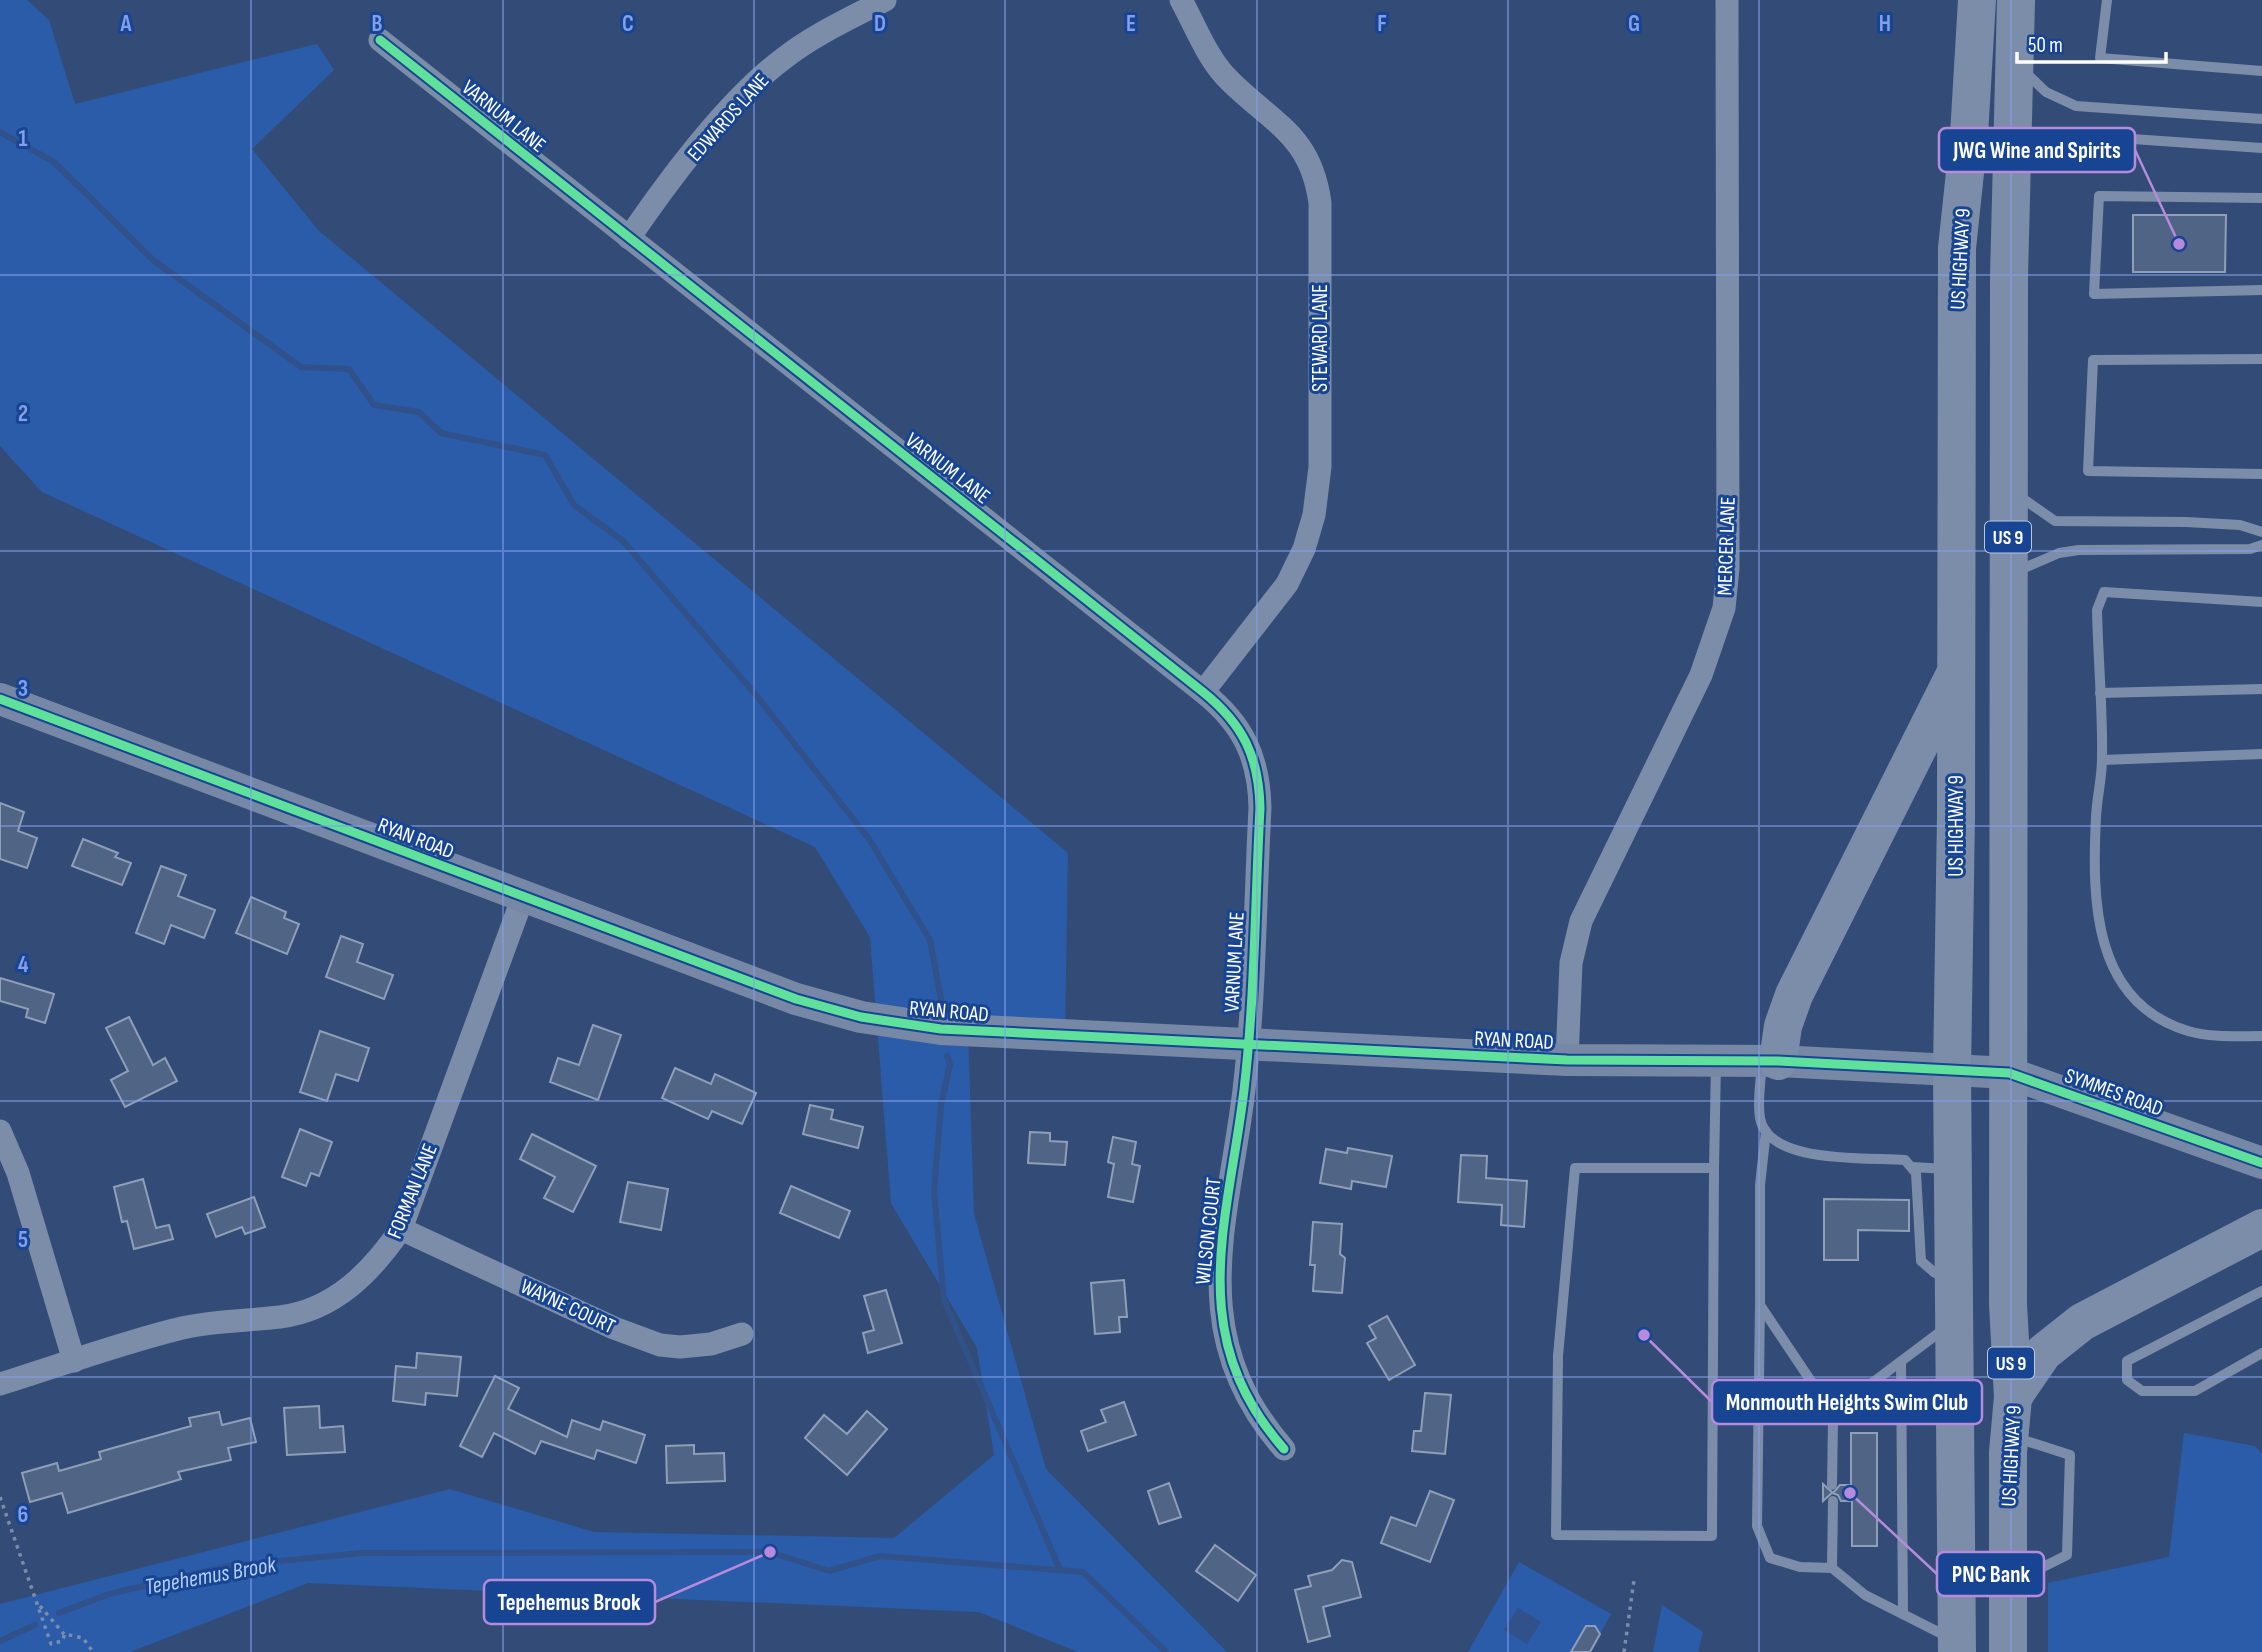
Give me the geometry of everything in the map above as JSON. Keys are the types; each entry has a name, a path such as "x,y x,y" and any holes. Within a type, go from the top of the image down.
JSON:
{"highway":[{"name":"US HIGHWAY 9","path":"2008,1652 2009,1436 2014,1397 2008,1304 2008,487 2016,0"},
{"name":"US HIGHWAY 9","path":"1957,1647 1952,1071 1956,816 1957,248 1969,135 1974,4"},
{"path":"1770,1061 1794,995 1955,674"},
{"path":"2014,1397 2043,1353 2082,1322 2257,1227"}],"street":[{"name":"EDWARDS LANE","path":"629,238 733,105 760,77 815,38 885,0"},
{"name":"STEWARD LANE","path":"1181,0 1214,61 1230,82 1279,121 1307,154 1317,180 1320,203 1320,467 1314,515 1304,549 1287,584 1203,692"},
{"name":"MERCER LANE","path":"1567,1060 1571,963 1581,921 1702,675 1724,608 1728,568 1727,0"},
{"name":"VARNUM LANE","path":"380,40 1223,708 1250,745 1260,783 1247,1044"},
{"name":"RYAN ROAD","path":"0,699 796,999 860,1017 941,1029 1567,1060 1770,1061 1952,1071"},
{"name":"FORMAN LANE","path":"0,1384 175,1330 284,1316 323,1304 367,1274 401,1229 523,897"},
{"name":"WILSON COURT","path":"1247,1044 1244,1089 1218,1266 1219,1301 1227,1339 1248,1402 1284,1449"},
{"name":"SYMMES ROAD","path":"1952,1071 2010,1073 2262,1163"},
{"path":"0,1131 18,1173 74,1361"},
{"name":"WAYNE COURT","path":"401,1229 614,1328 660,1345 680,1347 711,1344 742,1334"}],"lane":[{"path":"2107,0 2100,58 2262,71"},
{"path":"2014,60 2046,92 2076,106 2262,119"},
{"path":"2012,131 2262,148"},
{"path":"2262,198 2099,196 2094,294 2262,290"},
{"path":"2262,359 2093,360 2088,471 2262,474"},
{"path":"2008,487 2055,521 2186,522 2240,525 2262,532"},
{"path":"2008,576 2059,553 2079,550 2250,549 2262,545"},
{"path":"2262,602 2104,592 2097,610 2102,760 2096,815 2096,905 2107,957 2120,980 2164,1021 2189,1032 2214,1036 2262,1036"},
{"path":"2099,693 2262,689"},
{"path":"2102,760 2262,754"},
{"path":"1714,1168 1574,1168 1558,1356 1556,1535 1712,1536 1716,1061"},
{"path":"1770,1061 1760,1118 1769,1138 1785,1148 1808,1153 1905,1160 1916,1173 1921,1261 1936,1273 1954,1279"},
{"path":"1766,1131 1760,1185 1757,1527 1770,1558 1800,1567 1832,1568 1865,1595 1957,1647"},
{"path":"1912,1167 1953,1170"},
{"path":"2262,1291 2127,1361 2127,1381 2143,1391 2195,1391 2262,1353"},
{"path":"1760,1306 1835,1417"},
{"path":"1832,1485 1835,1417 1844,1404 1954,1320"},
{"path":"1901,1363 1902,1614"},
{"path":"2008,1584 2067,1555 2070,1455 2009,1436"},
{"path":"1832,1568 1833,1501"}],"path":[{"path":"0,1497 51,1645 62,1641 65,1634"},
{"path":"1624,1652 1634,1580"},
{"path":"36,1602 60,1633 83,1638 93,1652"}],"shaded area":[{"path":"0,0 27,0 49,20 75,104 317,44 334,70 252,149 319,231 1068,853 1065,1033 968,1030 974,1214 1046,1469 1227,1652 1078,1652 979,1612 308,1583 130,1652 0,1652 0,1604 450,1489 594,1532 894,1538 994,1455 977,1348 891,1203 870,937 815,847 42,492 0,446"},
{"path":"2184,1433 2255,1446 2262,1454 2262,1652 2048,1652 2048,1583 2169,1557"},
{"path":"1519,1562 1611,1614 1590,1652 1468,1652"},
{"path":"1662,1605 1703,1632 1698,1652 1653,1652"},
{"path":"1518,1608 1541,1622 1527,1644 1504,1630"}],"building":[{"path":"2133,215 2226,215 2225,272 2133,272"},
{"path":"0,803 24,812 18,831 37,838 27,868 0,859"},
{"path":"83,839 118,853 115,857 131,863 122,885 72,866"},
{"path":"161,866 186,875 178,896 215,910 204,938 171,925 164,944 136,933"},
{"path":"251,897 286,912 284,918 299,924 287,954 236,933"},
{"path":"341,936 363,944 357,962 393,975 384,999 326,977"},
{"path":"0,978 54,994 45,1023 26,1017 28,1009 0,1001"},
{"path":"129,1017 153,1065 165,1058 177,1081 125,1107 111,1080 128,1071 106,1028"},
{"path":"593,1025 621,1035 598,1100 550,1082 558,1058 579,1065"},
{"path":"320,1031 369,1048 358,1081 336,1074 327,1101 300,1092"},
{"path":"675,1068 711,1084 715,1074 756,1093 742,1124 712,1111 708,1119 662,1098"},
{"path":"810,1105 833,1110 831,1119 863,1127 858,1148 803,1134"},
{"path":"300,1129 332,1142 319,1176 311,1173 306,1186 282,1177"},
{"path":"1030,1132 1050,1133 1050,1141 1067,1142 1065,1165 1028,1163"},
{"path":"532,1134 596,1166 573,1212 544,1198 555,1177 520,1159"},
{"path":"1113,1137 1136,1142 1132,1164 1140,1166 1133,1202 1108,1197 1114,1164 1108,1162"},
{"path":"1348,1148 1392,1156 1386,1187 1352,1181 1351,1189 1320,1183 1326,1149 1347,1153"},
{"path":"1461,1155 1487,1156 1486,1178 1527,1181 1524,1227 1501,1225 1502,1205 1458,1202"},
{"path":"143,1179 156,1228 169,1225 173,1239 134,1249 127,1221 122,1222 114,1187"},
{"path":"628,1182 668,1189 661,1230 620,1222"},
{"path":"791,1186 850,1211 839,1238 780,1213"},
{"path":"254,1197 265,1227 245,1234 242,1227 216,1237 207,1214"},
{"path":"1824,1199 1909,1200 1909,1231 1858,1230 1858,1260 1824,1260"},
{"path":"1313,1222 1342,1224 1340,1254 1345,1258 1342,1293 1313,1291 1315,1265 1310,1265"},
{"path":"1124,1280 1127,1317 1119,1317 1120,1332 1095,1334 1091,1283"},
{"path":"886,1290 902,1343 868,1353 863,1333 874,1330 864,1296"},
{"path":"1387,1316 1415,1365 1389,1380 1367,1343 1376,1338 1369,1326"},
{"path":"417,1353 461,1357 457,1396 426,1393 425,1405 393,1401 396,1366 416,1368"},
{"path":"495,1376 519,1388 508,1409 567,1437 572,1420 600,1430 603,1421 645,1435 636,1463 597,1450 594,1459 541,1441 535,1454 494,1433 482,1457 460,1446"},
{"path":"1425,1393 1451,1395 1445,1454 1412,1451 1414,1431 1421,1431"},
{"path":"1124,1402 1136,1435 1088,1451 1081,1431 1106,1422 1101,1410"},
{"path":"319,1406 320,1428 343,1426 345,1452 287,1455 284,1408"},
{"path":"867,1411 887,1429 847,1475 805,1438 824,1415 847,1434"},
{"path":"219,1412 222,1425 250,1418 256,1442 228,1448 231,1460 178,1472 181,1479 68,1513 62,1493 30,1502 22,1473 57,1463 59,1471 101,1459 99,1452 191,1426 189,1418"},
{"path":"1851,1433 1877,1433 1877,1546 1852,1546 1852,1501 1841,1501 1838,1495 1832,1493 1823,1501 1823,1484 1833,1493 1840,1485 1851,1485"},
{"path":"694,1445 694,1454 724,1453 725,1481 667,1483 666,1446"},
{"path":"1169,1483 1181,1517 1159,1524 1148,1491"},
{"path":"1430,1491 1454,1500 1430,1562 1381,1543 1391,1517 1416,1526"},
{"path":"1215,1545 1256,1575 1238,1601 1196,1571"},
{"path":"1342,1560 1352,1562 1361,1597 1323,1607 1330,1636 1308,1642 1295,1590 1311,1586 1308,1576 1332,1570"},
{"path":"1586,1626 1595,1626 1600,1634 1590,1652 1571,1652"}],"waterway":[{"path":"0,132 54,162 153,260 301,367 349,369 374,405 419,412 441,433 545,455 574,505 623,541 756,695 869,839 930,940 942,1005"},
{"path":"947,1056 950,1064 941,1105 934,1192 944,1300 1060,1570"},
{"name":"Tepehemus Brook","path":"59,1613 109,1594 229,1566 362,1553 770,1552 829,1571 880,1556 1083,1572 1166,1652"},
{"name":"Tepehemus Brook","path":"0,1641 35,1625"}],"cycle path":[{"path":"380,40 1203,692 1229,716 1238,729 1252,757 1260,808 1248,1055 1223,1232 1220,1276 1223,1320 1233,1363 1253,1406 1284,1449"},
{"path":"0,699 796,999 861,1017 941,1029 1567,1060 1778,1061 2009,1073 2262,1163"}],"place":[{"name":"JWG Wine and Spirits","path":"2179,244"},
{"name":"Monmouth Heights Swim Club","path":"1644,1335"},
{"name":"PNC Bank","path":"1850,1493"},
{"name":"Tepehemus Brook","path":"770,1552"}]}
